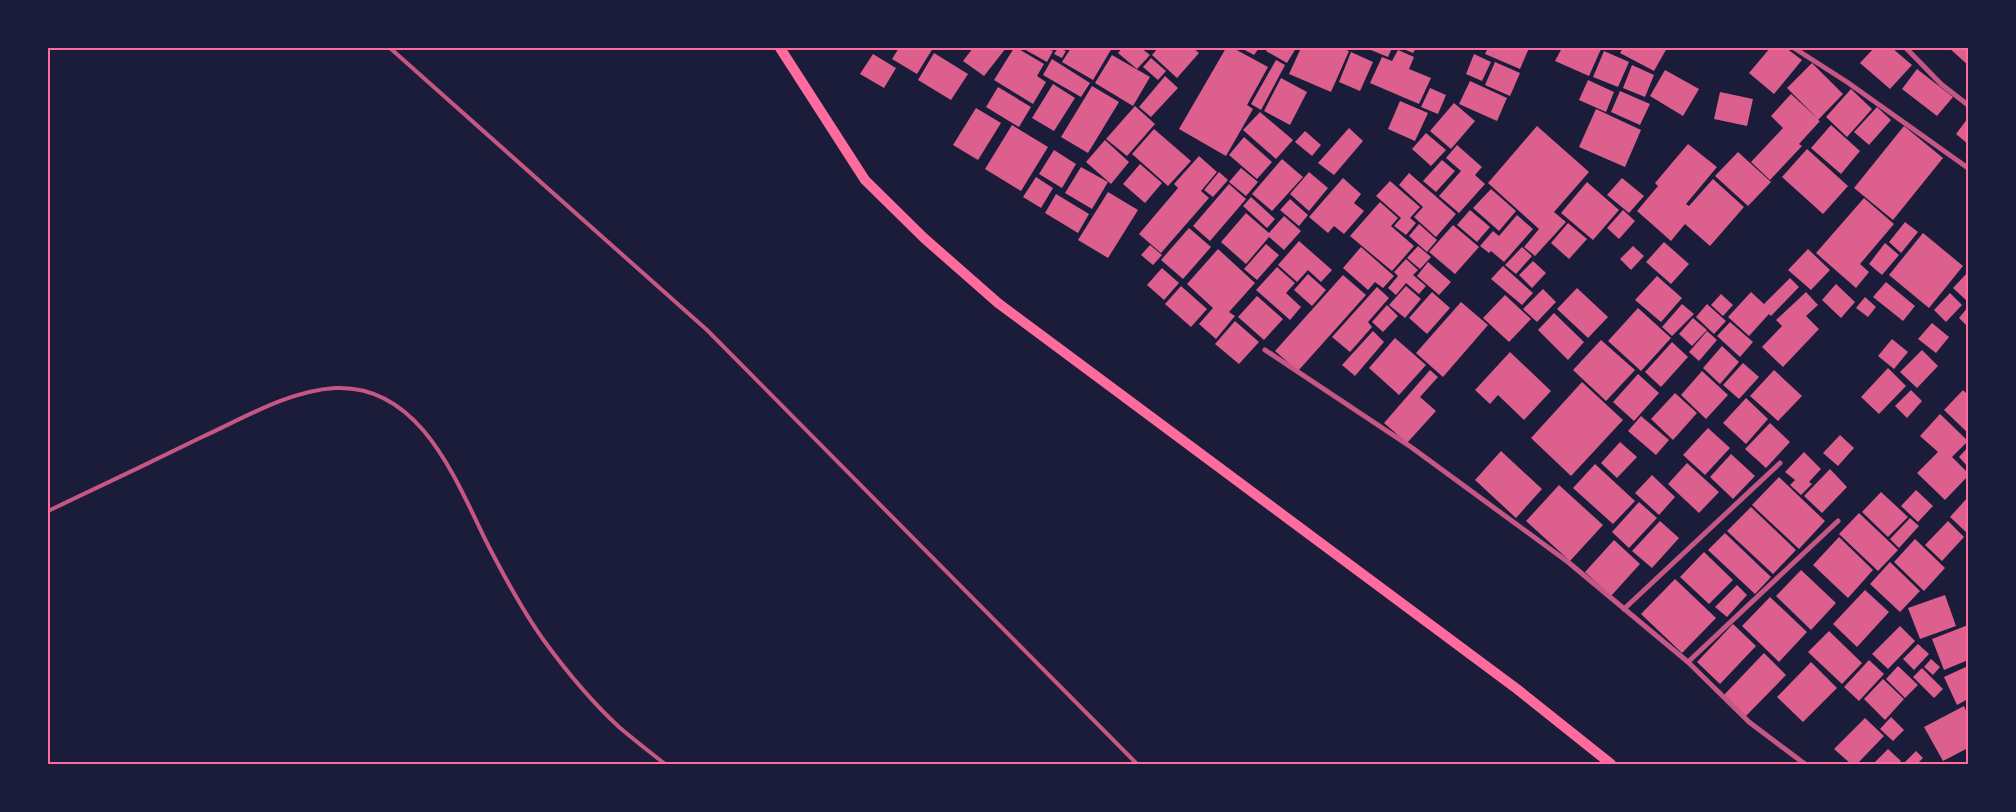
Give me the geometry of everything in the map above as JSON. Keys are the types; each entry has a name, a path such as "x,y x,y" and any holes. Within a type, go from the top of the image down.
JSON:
{"main road":[{"path":"780,48 865,180 924,238 998,302 1509,683 1611,764"}],"street":[{"path":"1794,48 1847,82 1968,168"},
{"path":"1906,48 1941,84 1968,105"},
{"path":"1265,350 1411,447 1568,562 1688,662 1749,722 1805,764"},
{"path":"1624,610 1780,464"},
{"path":"1688,662 1838,521"}],"lane":[{"path":"390,48 707,330 1137,764"},
{"path":"48,511 264,408 303,394 335,388 365,391 390,400 413,419 436,446 458,485 508,585 545,642 580,686 619,727 665,764"}],"building":[{"path":"899,48 933,48 917,74 892,59"},
{"path":"973,48 1006,48 984,76 963,61"},
{"path":"1014,48 1044,64 1037,76 1046,82 1033,104 994,80"},
{"path":"1022,48 1046,48 1053,51 1047,62"},
{"path":"1058,48 1066,51 1062,58 1054,54"},
{"path":"1071,48 1112,48 1093,80 1062,62"},
{"path":"1122,48 1141,48 1150,55 1137,69 1118,53"},
{"path":"1158,48 1193,48 1199,53 1177,78 1152,55"},
{"path":"1226,48 1233,48 1268,67 1247,105 1253,109 1226,156 1179,129"},
{"path":"1241,48 1259,48 1254,55"},
{"path":"1268,48 1296,48 1287,63 1266,51"},
{"path":"1301,48 1340,48 1349,51 1331,92 1289,74"},
{"path":"1366,48 1392,48 1388,57"},
{"path":"1401,48 1416,48 1413,53"},
{"path":"1488,48 1529,48 1520,69 1485,54"},
{"path":"1562,48 1601,49 1589,76 1555,61"},
{"path":"1623,48 1667,48 1654,71 1620,53"},
{"path":"1770,48 1786,48 1802,60 1774,94 1749,73"},
{"path":"1874,48 1892,48 1912,65 1890,89 1860,63"},
{"path":"1949,48 1968,48 1968,65"},
{"path":"1398,50 1414,57 1409,69 1431,78 1419,104 1370,83 1382,57 1392,61"},
{"path":"1604,51 1629,62 1618,87 1593,77"},
{"path":"1351,52 1373,62 1360,91 1339,82"},
{"path":"934,53 968,74 951,100 918,80"},
{"path":"873,54 896,68 884,88 860,74"},
{"path":"1474,54 1491,62 1482,81 1466,74"},
{"path":"1112,55 1150,77 1133,106 1095,83"},
{"path":"1151,58 1166,71 1158,80 1143,67"},
{"path":"1052,59 1090,83 1081,97 1043,75"},
{"path":"1276,60 1285,65 1261,110 1251,104"},
{"path":"1495,62 1520,73 1510,96 1485,85"},
{"path":"1812,63 1843,94 1818,120 1820,121 1799,144 1802,146 1770,180 1751,162 1783,128 1771,116 1791,94 1817,118 1787,88"},
{"path":"1632,65 1654,75 1645,97 1623,88"},
{"path":"1917,69 1953,97 1937,116 1902,89"},
{"path":"1665,70 1699,89 1683,116 1650,96"},
{"path":"1165,76 1178,88 1151,117 1139,107"},
{"path":"1281,78 1307,92 1290,125 1264,111"},
{"path":"1588,80 1614,92 1606,112 1579,100"},
{"path":"1470,81 1507,98 1497,121 1459,104"},
{"path":"1053,84 1075,98 1054,131 1032,118"},
{"path":"1092,86 1119,102 1088,153 1061,137"},
{"path":"998,87 1031,107 1019,127 986,107"},
{"path":"1430,88 1446,95 1438,114 1421,107"},
{"path":"1851,89 1872,109 1847,137 1826,117"},
{"path":"1620,91 1650,104 1640,125 1611,112"},
{"path":"1720,92 1753,99 1747,126 1714,119"},
{"path":"1400,101 1428,113 1415,141 1388,129"},
{"path":"1454,103 1475,121 1451,149 1430,131"},
{"path":"1135,106 1155,124 1127,156 1106,139"},
{"path":"1877,107 1891,120 1869,145 1854,132"},
{"path":"976,108 1001,123 978,160 953,145"},
{"path":"1596,109 1641,130 1625,167 1579,147"},
{"path":"1260,112 1293,140 1276,159 1243,130"},
{"path":"1968,118 1968,144 1956,134"},
{"path":"1012,125 1048,147 1021,191 985,169"},
{"path":"1831,125 1860,151 1841,174 1811,148"},
{"path":"1537,126 1589,172 1554,212 1566,222 1535,256 1524,247 1539,229 1488,183"},
{"path":"1904,126 1943,158 1893,220 1854,188"},
{"path":"1349,128 1363,141 1334,175 1318,163"},
{"path":"1154,129 1191,161 1168,186 1132,154"},
{"path":"1305,131 1321,145 1312,156 1295,142"},
{"path":"1426,133 1446,150 1431,166 1412,149"},
{"path":"1244,137 1272,162 1257,179 1229,155"},
{"path":"1105,140 1129,162 1111,184 1086,162"},
{"path":"1688,144 1717,167 1686,204 1689,206 1713,179 1744,207 1710,246 1685,224 1671,241 1637,211 1658,186 1655,183"},
{"path":"1457,145 1482,167 1475,175 1485,184 1459,213 1439,196 1461,171 1446,158"},
{"path":"1807,149 1848,186 1823,214 1782,177"},
{"path":"1054,150 1076,164 1062,188 1039,174"},
{"path":"1738,152 1771,182 1748,206 1715,176"},
{"path":"1199,156 1217,172 1201,191 1209,198 1161,253 1139,234 1178,188 1174,184"},
{"path":"1282,159 1303,177 1272,211 1252,194"},
{"path":"1442,160 1455,171 1436,192 1423,181"},
{"path":"1140,164 1162,183 1145,203 1123,184"},
{"path":"1081,167 1108,182 1092,209 1065,193"},
{"path":"1241,168 1258,182 1246,196 1229,182"},
{"path":"1219,172 1228,180 1213,197 1204,190"},
{"path":"1309,172 1328,188 1309,211 1290,194"},
{"path":"1409,173 1456,214 1436,237 1414,217 1423,207 1399,185"},
{"path":"1036,177 1053,188 1041,208 1023,197"},
{"path":"1343,178 1361,194 1354,203 1364,211 1344,234 1334,226 1328,233 1309,217"},
{"path":"1622,178 1644,196 1629,213 1607,195"},
{"path":"1390,181 1420,207 1410,218 1416,223 1406,235 1394,226 1401,218 1376,196"},
{"path":"1587,182 1619,210 1593,240 1561,213"},
{"path":"1229,184 1246,199 1210,241 1193,226"},
{"path":"1491,189 1516,211 1499,231 1473,208"},
{"path":"1108,192 1138,210 1108,258 1078,240"},
{"path":"1056,194 1089,214 1078,233 1045,213"},
{"path":"1251,197 1275,219 1267,228 1243,206"},
{"path":"1864,198 1894,224 1860,264 1869,272 1856,288 1816,253"},
{"path":"1290,199 1308,215 1299,226 1280,210"},
{"path":"1380,202 1398,218 1391,226 1414,246 1392,271 1350,236"},
{"path":"1470,210 1490,227 1477,242 1457,225"},
{"path":"1623,210 1635,221 1619,239 1607,228"},
{"path":"1246,213 1269,233 1284,216 1301,231 1284,250 1269,237 1246,264 1221,242"},
{"path":"1517,215 1533,229 1504,262 1491,251 1489,253 1480,246 1493,231 1499,236"},
{"path":"1905,222 1918,232 1901,253 1889,242"},
{"path":"1568,223 1587,239 1569,259 1551,243"},
{"path":"1419,224 1437,240 1427,252 1409,236"},
{"path":"1453,225 1479,247 1455,274 1429,252"},
{"path":"1189,228 1211,247 1183,279 1161,260"},
{"path":"1923,233 1963,266 1929,308 1889,275"},
{"path":"1299,241 1332,270 1321,282 1308,270 1297,282 1278,265"},
{"path":"1664,242 1689,264 1671,284 1646,262"},
{"path":"1885,243 1899,255 1882,275 1869,264"},
{"path":"1266,244 1279,255 1257,280 1244,269"},
{"path":"1150,245 1162,255 1153,265 1141,255"},
{"path":"1418,246 1431,257 1420,269 1407,258"},
{"path":"1633,246 1644,256 1631,270 1620,259"},
{"path":"1361,247 1394,276 1383,288 1375,282 1368,290 1343,268"},
{"path":"1522,247 1532,256 1516,274 1505,265"},
{"path":"1218,249 1255,283 1229,312 1235,316 1216,339 1199,324 1213,308 1187,284"},
{"path":"1808,249 1830,270 1811,290 1788,270"},
{"path":"1406,259 1418,270 1413,275 1426,286 1419,294 1406,283 1396,295 1388,288 1398,276 1394,272"},
{"path":"1533,261 1546,273 1532,288 1519,275"},
{"path":"1428,262 1451,282 1439,295 1417,276"},
{"path":"1503,266 1533,293 1522,305 1491,279"},
{"path":"1277,267 1295,283 1286,293 1301,307 1290,320 1256,290"},
{"path":"1162,268 1179,283 1164,300 1147,285"},
{"path":"1968,272 1968,300 1967,301 1953,288"},
{"path":"1308,274 1326,290 1312,306 1294,290"},
{"path":"1343,275 1366,295 1298,371 1275,351"},
{"path":"1657,276 1682,298 1661,322 1635,300"},
{"path":"1790,278 1799,287 1771,316 1769,314 1749,336 1728,317 1751,292 1764,304"},
{"path":"1886,282 1915,306 1903,321 1873,297"},
{"path":"1836,284 1855,302 1841,318 1822,300"},
{"path":"1181,286 1207,309 1191,327 1165,304"},
{"path":"1406,286 1421,299 1405,318 1389,305"},
{"path":"1377,287 1389,298 1368,322 1372,327 1350,352 1332,337"},
{"path":"1577,288 1608,317 1588,338 1557,309"},
{"path":"1543,289 1556,302 1537,322 1523,309"},
{"path":"1432,292 1450,308 1427,334 1409,318"},
{"path":"1806,292 1818,305 1806,316 1819,329 1783,367 1762,347 1782,326 1776,320"},
{"path":"1950,293 1962,305 1946,322 1934,310"},
{"path":"1721,294 1733,305 1723,316 1711,305"},
{"path":"1505,295 1531,319 1509,342 1483,318"},
{"path":"1257,296 1283,319 1264,340 1238,317"},
{"path":"1865,297 1876,307 1868,317 1856,308"},
{"path":"1461,302 1488,325 1443,377 1416,353"},
{"path":"1682,304 1694,314 1672,336 1662,327"},
{"path":"1707,304 1726,321 1714,334 1696,317"},
{"path":"1387,305 1398,316 1383,332 1372,322"},
{"path":"1968,307 1968,327 1959,318"},
{"path":"1638,308 1671,338 1641,371 1608,341"},
{"path":"1554,313 1584,342 1568,360 1538,330"},
{"path":"1693,318 1707,330 1692,346 1679,334"},
{"path":"1235,321 1259,342 1239,364 1215,344"},
{"path":"1730,322 1753,342 1740,357 1717,336"},
{"path":"1932,323 1949,337 1936,353 1918,339"},
{"path":"1373,331 1384,342 1355,376 1342,365"},
{"path":"1707,331 1717,340 1699,361 1689,352"},
{"path":"1395,338 1426,365 1399,395 1369,368"},
{"path":"1892,339 1908,352 1894,369 1878,356"},
{"path":"1601,340 1635,370 1606,401 1573,370"},
{"path":"1672,342 1688,357 1661,387 1645,372"},
{"path":"1722,346 1739,362 1720,384 1703,368"},
{"path":"1922,350 1938,366 1917,388 1900,372"},
{"path":"1510,352 1551,391 1524,420 1498,395 1490,404 1475,390"},
{"path":"1743,363 1759,377 1739,399 1723,385"},
{"path":"1888,368 1906,386 1879,414 1861,397"},
{"path":"1430,370 1438,377 1420,397 1436,411 1407,443 1384,423"},
{"path":"1774,370 1802,396 1778,421 1750,396"},
{"path":"1702,371 1728,395 1706,419 1681,395"},
{"path":"1638,374 1659,393 1634,421 1613,402"},
{"path":"1582,382 1623,420 1571,476 1531,438"},
{"path":"1911,390 1922,401 1907,418 1895,406"},
{"path":"1963,390 1968,395 1968,433 1944,410"},
{"path":"1675,393 1697,413 1673,440 1651,419"},
{"path":"1746,398 1768,419 1746,444 1723,423"},
{"path":"1940,414 1968,441 1952,457 1968,473 1968,476 1945,500 1917,473 1938,452 1920,436"},
{"path":"1641,416 1669,440 1656,455 1628,431"},
{"path":"1770,423 1790,442 1766,468 1745,449"},
{"path":"1708,428 1730,448 1705,475 1683,455"},
{"path":"1840,435 1854,448 1838,466 1823,453"},
{"path":"1620,442 1637,457 1617,478 1601,463"},
{"path":"1968,447 1968,467 1959,457"},
{"path":"1501,451 1542,489 1516,518 1475,480"},
{"path":"1804,452 1821,469 1809,482 1812,484 1801,495 1790,485 1795,480 1785,472"},
{"path":"1731,454 1755,476 1733,499 1710,477"},
{"path":"1687,463 1719,492 1699,513 1668,484"},
{"path":"1595,464 1635,501 1613,524 1573,488"},
{"path":"1830,469 1847,487 1822,513 1804,496"},
{"path":"1652,475 1675,497 1659,515 1635,493"},
{"path":"1779,477 1825,521 1799,549 1752,505"},
{"path":"1559,485 1603,525 1570,561 1526,521"},
{"path":"1916,490 1933,506 1918,522 1901,506"},
{"path":"1881,492 1908,517 1888,537 1862,512"},
{"path":"1968,497 1968,534 1950,517"},
{"path":"1639,502 1657,518 1629,548 1612,532"},
{"path":"1751,507 1796,550 1773,574 1727,531"},
{"path":"1859,513 1898,550 1878,571 1839,534"},
{"path":"1910,518 1919,526 1899,548 1890,539"},
{"path":"1660,521 1679,538 1652,568 1632,551"},
{"path":"1948,521 1964,537 1942,561 1925,545"},
{"path":"1725,533 1771,577 1755,594 1708,550"},
{"path":"1839,537 1873,570 1848,598 1813,565"},
{"path":"1915,539 1945,568 1924,591 1894,562"},
{"path":"1614,540 1640,564 1611,596 1585,572"},
{"path":"1704,552 1733,580 1709,604 1680,577"},
{"path":"1890,562 1920,591 1900,612 1870,584"},
{"path":"1801,570 1836,603 1811,630 1776,596"},
{"path":"1675,579 1716,618 1682,653 1641,614"},
{"path":"1737,585 1747,595 1727,617 1715,607"},
{"path":"1865,590 1889,612 1857,647 1833,624"},
{"path":"1945,595 1956,626 1920,639 1908,608"},
{"path":"1770,597 1807,632 1779,662 1742,626"},
{"path":"1733,624 1756,646 1720,684 1697,662"},
{"path":"1968,625 1968,660 1944,670 1932,639"},
{"path":"1900,626 1915,641 1888,669 1872,654"},
{"path":"1829,631 1862,663 1842,684 1808,652"},
{"path":"1918,644 1929,654 1914,670 1903,659"},
{"path":"1764,653 1786,675 1745,717 1723,696"},
{"path":"1931,659 1940,667 1933,675 1924,667"},
{"path":"1869,660 1884,674 1859,701 1844,687"},
{"path":"1811,662 1837,688 1803,722 1777,697"},
{"path":"1898,666 1918,685 1905,698 1886,679"},
{"path":"1968,666 1968,699 1957,705 1944,677"},
{"path":"1922,668 1943,689 1934,698 1913,677"},
{"path":"1883,679 1904,699 1885,720 1864,699"},
{"path":"1964,706 1968,715 1968,748 1943,761 1924,727"},
{"path":"1891,717 1904,730 1893,741 1880,729"},
{"path":"1865,718 1884,736 1857,764 1851,764 1834,749"},
{"path":"1888,749 1901,761 1897,764 1873,764"},
{"path":"1916,751 1923,758 1917,764 1903,764"}]}
